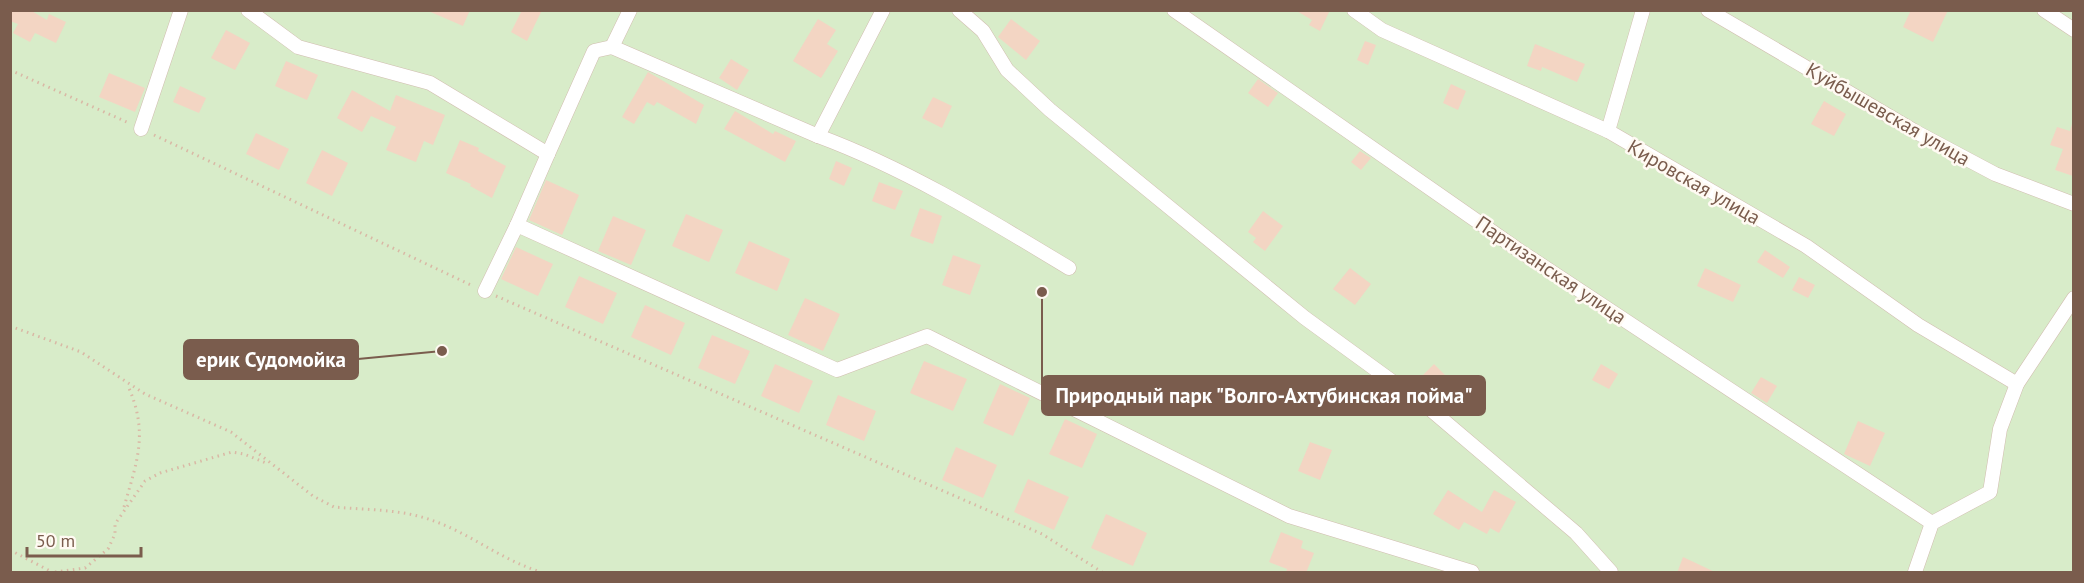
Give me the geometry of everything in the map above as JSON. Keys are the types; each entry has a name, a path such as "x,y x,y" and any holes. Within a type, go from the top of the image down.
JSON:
{"street":[{"path":"141,129 181,10"},
{"path":"248,10 298,47 430,83 548,154"},
{"path":"612,47 630,10"},
{"path":"818,136 882,10"},
{"path":"959,10 983,31 1007,70 1050,110 1305,318 1430,409 1576,533 1611,573"},
{"name":"Партизанская улица","path":"1174,10 1517,249 1932,523"},
{"name":"Кировская улица","path":"1354,10 1382,30 1608,131 1806,246 1918,325 2017,384"},
{"path":"1608,131 1644,10"},
{"name":"Куйбышевская улица","path":"1708,10 1916,132 1995,174 2073,204"},
{"path":"2044,10 2073,30"},
{"path":"485,291 517,225 594,51 612,47 818,136 866,154 968,206 1069,268"},
{"path":"517,225 837,370 927,336 1289,516 1472,573"},
{"path":"1930,573 1917,566 1932,523 1990,492 2000,429 2017,384 2073,298"}],"path":[{"path":"10,70 485,291 1042,534 1102,573"},
{"path":"10,326 81,352 128,384 231,432 313,496 334,507 407,513 432,520 486,546 503,558 541,573"},
{"path":"10,550 54,573 85,568 108,549 136,470 140,449 140,426 128,384"},
{"path":"122,513 145,481 160,473 232,452 244,454 272,466"}],"green space":[{"path":"10,11 2073,11 2073,572 11,572"}],"building":[{"path":"10,10 30,10 47,20 49,14 66,22 56,43 35,33 30,42 13,33 18,24 10,21"},
{"path":"426,10 470,10 463,26"},
{"path":"522,10 542,10 527,41 511,32"},
{"path":"1295,10 1330,10 1320,31 1309,25 1312,20"},
{"path":"1911,10 1948,10 1933,42 1903,27"},
{"path":"818,19 836,30 827,44 838,51 821,78 793,61"},
{"path":"1011,19 1040,41 1026,60 998,37"},
{"path":"226,30 250,43 235,70 211,58"},
{"path":"1365,41 1376,45 1368,65 1357,60"},
{"path":"1535,44 1585,64 1577,82 1542,67 1541,71 1527,66"},
{"path":"731,59 749,70 737,90 719,78"},
{"path":"286,61 318,75 307,100 275,86"},
{"path":"648,72 704,105 696,124 657,102 654,106 647,102 634,124 622,117"},
{"path":"109,73 145,88 135,112 99,97"},
{"path":"1258,79 1278,93 1268,107 1248,93"},
{"path":"1451,84 1466,91 1458,110 1443,103"},
{"path":"180,86 206,98 199,113 173,102"},
{"path":"352,90 390,111 396,95 445,115 433,145 424,141 416,162 386,150 396,127 371,116 362,132 337,118"},
{"path":"933,97 952,106 942,128 922,118"},
{"path":"1824,101 1846,114 1834,136 1811,124"},
{"path":"735,111 773,134 775,131 796,141 785,162 724,129"},
{"path":"2072,124 2073,176 2055,170 2063,149 2050,145 2057,127 2070,131"},
{"path":"256,133 289,149 279,170 246,154"},
{"path":"460,140 479,148 478,151 506,166 492,198 470,186 471,184 446,173"},
{"path":"322,150 348,163 332,196 306,183"},
{"path":"1360,151 1371,158 1361,170 1351,162"},
{"path":"836,161 852,168 844,186 829,179"},
{"path":"546,180 579,195 562,235 529,220"},
{"path":"879,182 903,191 895,210 872,201"},
{"path":"920,208 942,216 933,244 910,236"},
{"path":"1263,211 1283,226 1265,251 1253,242 1256,238 1248,232"},
{"path":"686,214 723,230 709,262 672,246"},
{"path":"613,216 646,230 631,265 598,251"},
{"path":"749,241 790,259 777,291 735,273"},
{"path":"516,247 553,264 538,296 501,279"},
{"path":"1765,250 1790,267 1783,278 1757,262"},
{"path":"953,255 981,265 970,295 942,285"},
{"path":"1350,268 1371,284 1355,305 1333,289"},
{"path":"1705,268 1741,285 1733,302 1697,286"},
{"path":"579,276 617,293 603,324 565,307"},
{"path":"1799,277 1815,285 1808,298 1792,290"},
{"path":"805,298 840,314 823,351 788,335"},
{"path":"645,305 685,323 671,355 631,337"},
{"path":"712,335 750,351 735,384 698,368"},
{"path":"924,361 967,379 953,411 910,393"},
{"path":"775,364 813,381 799,413 761,396"},
{"path":"1434,364 1451,381 1432,399 1415,383"},
{"path":"1601,364 1618,374 1609,389 1592,380"},
{"path":"1761,377 1777,386 1767,403 1751,393"},
{"path":"1000,384 1030,398 1013,436 983,423"},
{"path":"838,395 876,411 864,441 826,425"},
{"path":"1065,419 1097,434 1082,468 1049,454"},
{"path":"1858,421 1885,433 1870,466 1844,454"},
{"path":"1310,442 1332,450 1320,480 1298,471"},
{"path":"956,447 997,465 983,498 942,480"},
{"path":"1028,479 1069,497 1054,530 1014,512"},
{"path":"1448,490 1482,512 1494,490 1516,502 1499,533 1490,528 1487,534 1464,522 1459,530 1433,514"},
{"path":"1106,514 1147,533 1133,566 1091,548"},
{"path":"1281,532 1303,541 1301,548 1314,553 1306,573 1286,573 1287,569 1269,562"},
{"path":"1683,557 1717,573 1677,573"}],"place":[{"name":"Природный парк \"Волго-Ахтубинская пойма\"","path":"1042,292"},
{"name":"ерик Судомойка","path":"442,351"}]}
